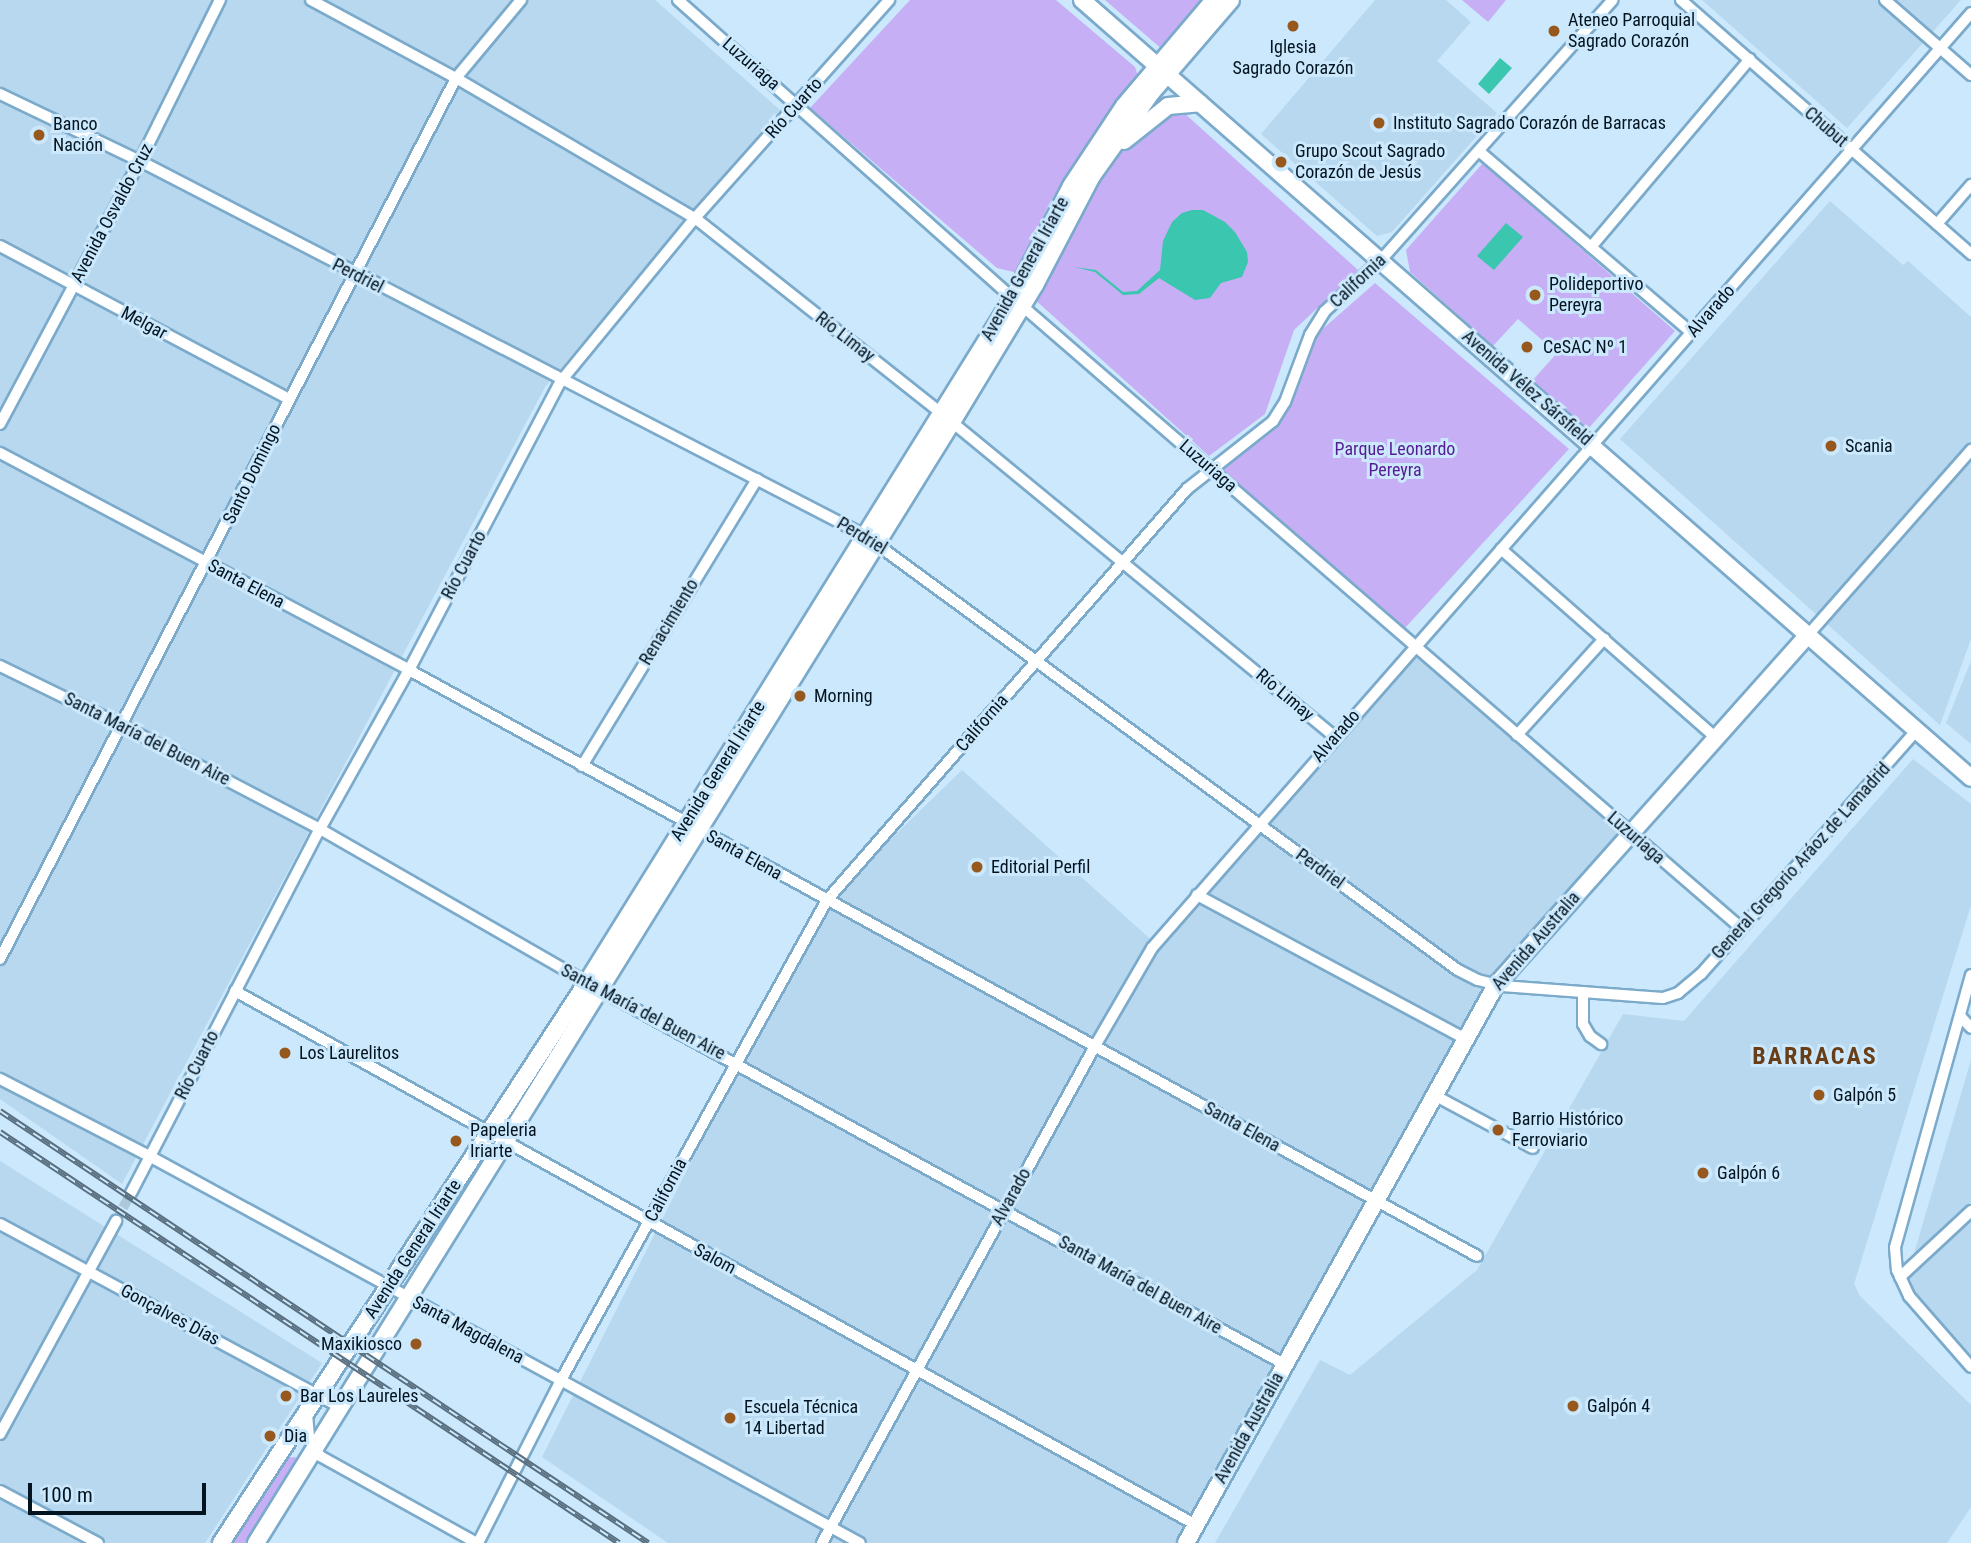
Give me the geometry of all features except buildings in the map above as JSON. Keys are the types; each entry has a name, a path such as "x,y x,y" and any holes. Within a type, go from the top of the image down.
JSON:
{"main road":[{"name":"Avenida Vélez Sársfield","path":"1082,0 1971,778"},
{"name":"Avenida General Iriarte","path":"256,1543 505,1141 593,986 1018,302 1092,176 1162,70 1214,0"},
{"name":"Avenida General Iriarte","path":"1018,302 1071,186 1124,106 1231,0"},
{"path":"1092,176 1129,136 1158,112 1176,103 1200,103"},
{"name":"Avenida Australia","path":"1186,1543 1496,985 1808,635"},
{"name":"Avenida General Iriarte","path":"221,1543 489,1132 593,986"}],"street":[{"name":"Avenida Osvaldo Cruz","path":"0,424 140,161 220,0"},
{"name":"Río Limay","path":"311,0 456,78 695,218 1123,561 1335,737"},
{"name":"Santo Domingo","path":"0,958 207,564 289,399 456,78 520,0"},
{"name":"Luzuriaga","path":"678,0 1018,302 1741,928"},
{"name":"California","path":"478,1543 561,1380 827,900 1187,489 1277,417 1320,318 1381,260 1613,0"},
{"name":"Chubut","path":"1681,0 1971,254"},
{"path":"1885,0 1971,75"},
{"name":"Río Cuarto","path":"131,1194 320,829 409,670 561,381 695,218 797,104 882,2"},
{"name":"Alvarado","path":"822,1543 1139,967 1197,895 1593,447 1971,13"},
{"path":"1591,247 1750,59"},
{"name":"Perdriel","path":"0,94 140,161 870,539 1458,971 1496,985 1663,998 1684,990"},
{"path":"1480,152 1692,333"},
{"path":"1937,224 1971,185"},
{"name":"Melgar","path":"0,246 289,399"},
{"name":"Avenida Australia","path":"1808,635 1971,450"},
{"name":"Santa Elena","path":"0,453 409,670 1477,1256"},
{"name":"Renacimiento","path":"582,766 757,479"},
{"path":"1501,550 1716,738"},
{"path":"1517,735 1604,639"},
{"name":"Santa María del Buen Aire","path":"0,666 123,726 320,829 593,986 1284,1364"},
{"name":"General Gregorio Aráoz de Lamadrid","path":"1684,990 1917,730"},
{"path":"1197,895 1466,1040"},
{"path":"1971,975 1896,1239 1900,1277 1920,1309 1971,1367"},
{"name":"Salom","path":"235,991 649,1223 919,1368 1196,1525"},
{"path":"1583,992 1583,1024 1590,1036 1601,1044"},
{"path":"1960,1016 1971,1028"},
{"name":"Santa Magdalena","path":"0,1079 150,1157 860,1543"},
{"path":"1434,1096 1533,1148"},
{"path":"1900,1277 1971,1211"},
{"path":"0,1434 116,1220"},
{"name":"Gonçalves Días","path":"0,1224 340,1407"},
{"path":"307,1414 307,1430 315,1451 327,1462 478,1543"},
{"path":"0,1491 98,1543"}],"shaded area":[{"path":"0,0 655,0 780,110 545,387 122,1184 0,1099"},
{"name":"Instituto Sagrado Corazón de Barracas","path":"1375,0 1446,0 1471,22 1437,61 1497,113 1392,232 1377,236 1261,134"},
{"path":"1702,0 1961,0 1847,128"},
{"path":"1500,58 1512,68 1489,94 1478,84"},
{"path":"1830,201 1903,265 1908,261 1971,317 1971,639 1940,725 1620,439"},
{"path":"1203,210 1225,222 1235,232 1247,252 1248,262 1242,277 1221,283 1210,298 1195,300 1159,278 1139,294 1123,295 1095,272 1074,267 1096,270 1123,292 1137,291 1160,270 1163,241 1172,222 1182,213"},
{"path":"1506,223 1523,237 1494,270 1477,256"},
{"path":"1417,646 1622,829 1486,1000 1184,1543 668,1543 542,1457 819,909 962,770 1157,945"},
{"path":"1971,661 1971,744 1946,723"},
{"path":"1913,759 1971,804 1971,905 1854,1284 1860,1296 1971,1405 1971,1507 1947,1543 1215,1543 1320,1360 1350,1375 1477,1270 1623,1014 1684,1021"},
{"path":"1971,1060 1971,1366 1902,1294"},
{"path":"0,1161 322,1363 205,1543 0,1543"}],"green space":[{"path":"910,0 1056,0 1135,67 1139,79 1070,170 1049,204 1018,273 997,268 810,108"},
{"path":"1105,0 1206,0 1163,50"},
{"path":"1462,0 1506,0 1488,22"},
{"path":"1175,110 1183,112 1358,270 1294,330 1265,414 1209,456 1033,298 1095,187 1125,148"},
{"name":"Polideportivo Pereyra","path":"1483,163 1675,331 1587,430 1532,381 1557,353 1518,319 1493,346 1410,272 1406,250"},
{"name":"Parque Leonardo Pereyra","path":"1375,283 1569,449 1405,628 1219,469 1278,426 1309,341"},
{"path":"295,1457 298,1461 249,1543 228,1543 279,1466 286,1458"}],"tunnel":[{"path":"116,1221 131,1193"}],"railway":[{"path":"0,1111 648,1543"},
{"path":"0,1132 619,1543"}],"place":[{"name":"Iglesia Sagrado Corazón","path":"1293,26"},
{"name":"Ateneo Parroquial Sagrado Corazón","path":"1554,31"},
{"name":"Instituto Sagrado Corazón de Barracas","path":"1379,123"},
{"name":"Banco Nación","path":"39,135"},
{"name":"Grupo Scout Sagrado Corazón de Jesús","path":"1281,162"},
{"name":"Polideportivo Pereyra","path":"1535,295"},
{"name":"CeSAC Nº 1","path":"1527,347"},
{"name":"Scania","path":"1831,446"},
{"name":"Morning","path":"800,696"},
{"name":"Editorial Perfil","path":"977,867"},
{"name":"Los Laurelitos","path":"285,1053"},
{"name":"Galpón 5","path":"1819,1095"},
{"name":"Barrio Histórico Ferroviario","path":"1498,1130"},
{"name":"Papeleria Iriarte","path":"456,1141"},
{"name":"Galpón 6","path":"1703,1173"},
{"name":"Maxikiosco","path":"416,1344"},
{"name":"Bar Los Laureles","path":"286,1396"},
{"name":"Galpón 4","path":"1573,1406"},
{"name":"Escuela Técnica 14 Libertad","path":"730,1418"},
{"name":"Dia","path":"270,1436"}],"district":[{"name":"BARRACAS","path":"1815,1057"}]}
